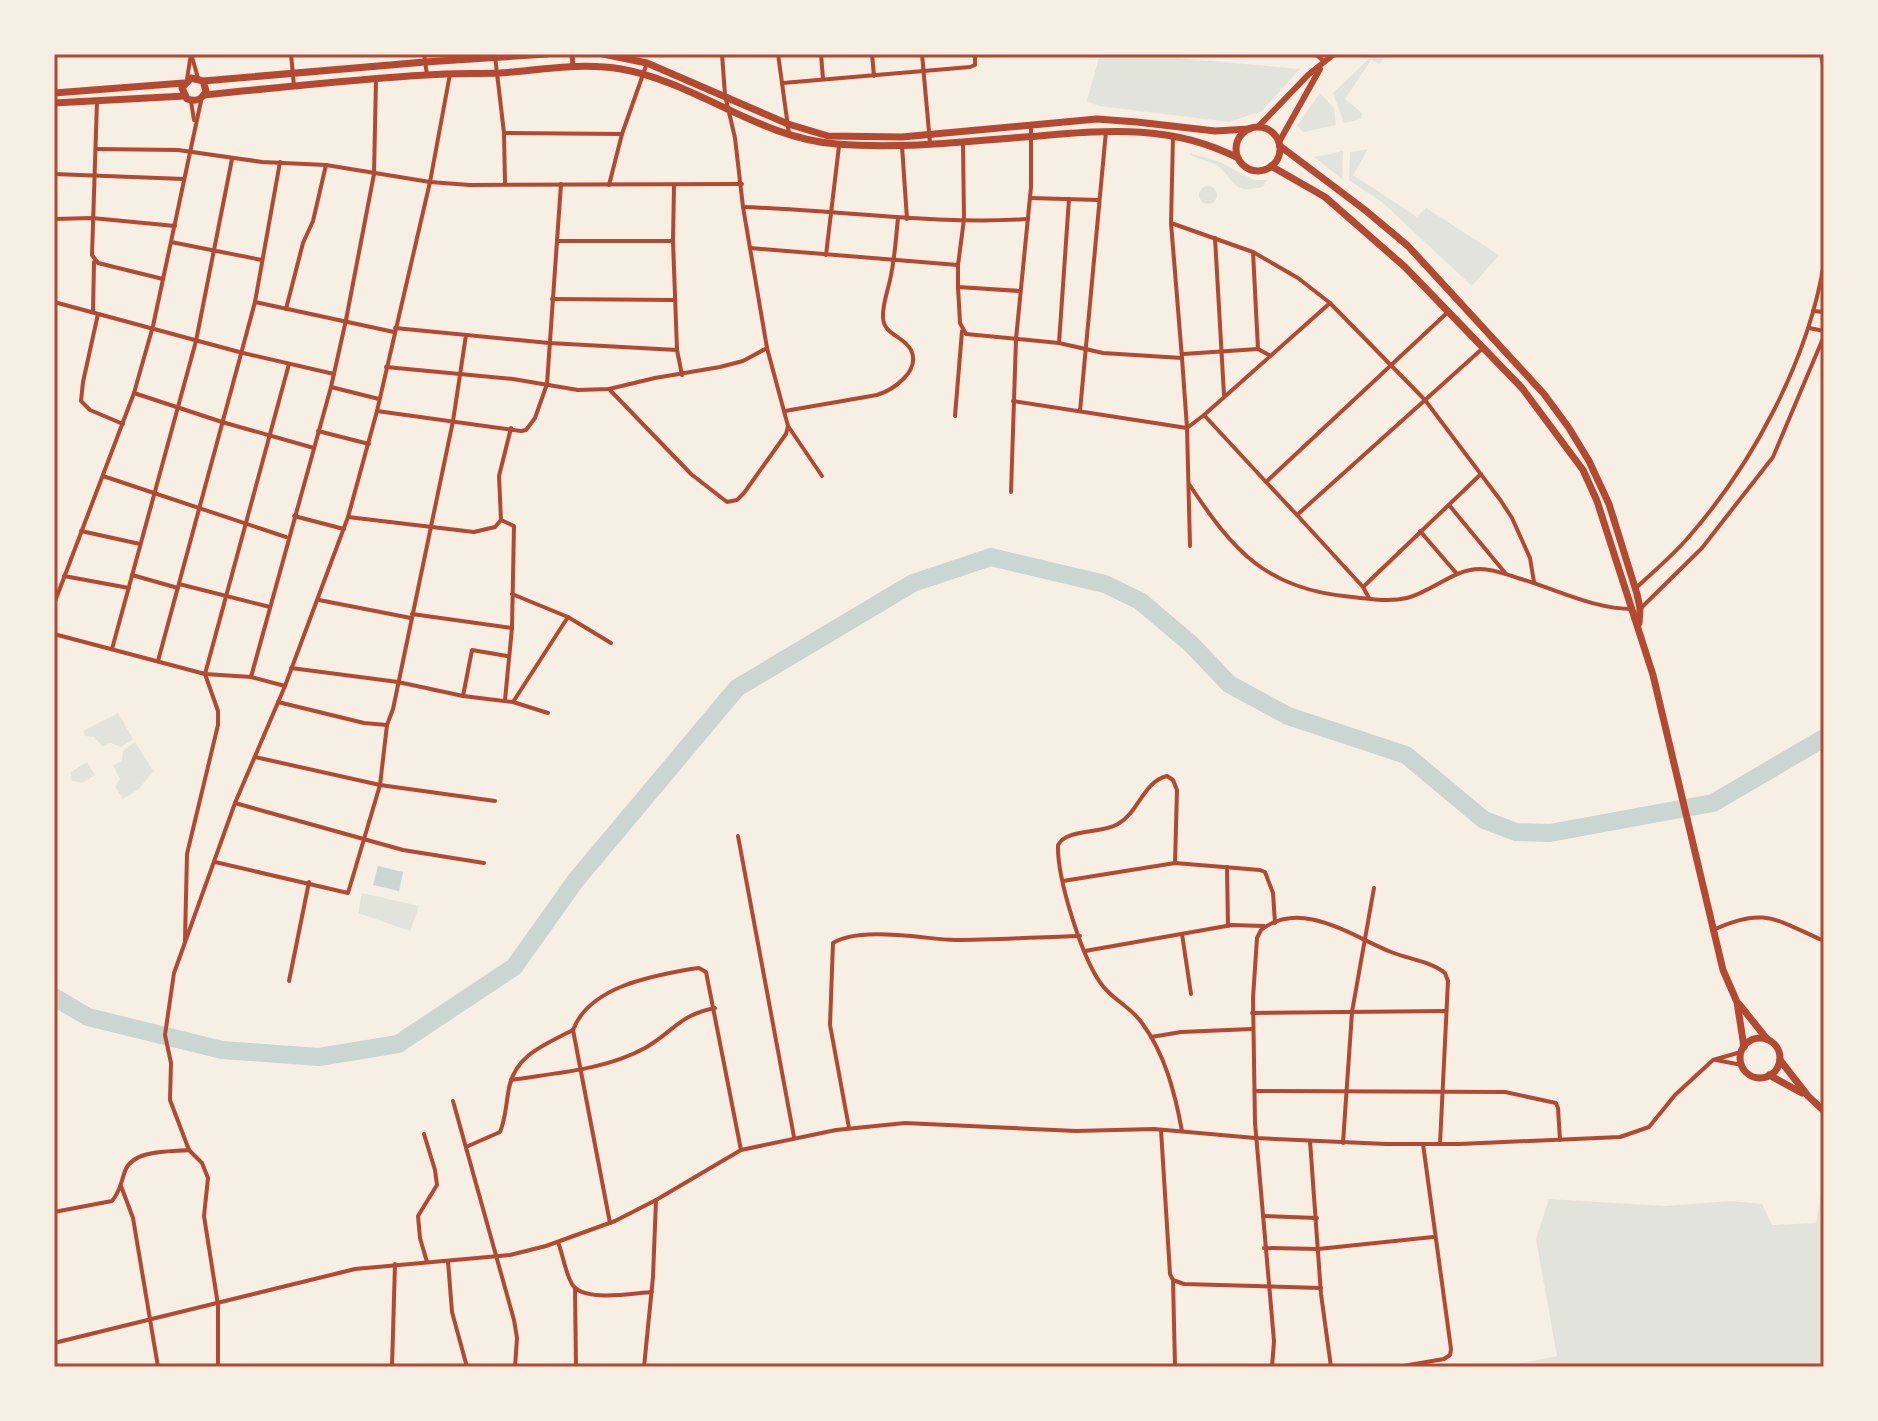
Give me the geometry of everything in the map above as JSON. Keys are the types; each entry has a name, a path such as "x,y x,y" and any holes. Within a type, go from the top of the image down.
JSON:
{"main road":[{"path":"54,93 424,58 547,54"},
{"path":"603,54 647,63 788,124 828,136 963,142 1106,131 1173,134 1205,142 1238,158 1252,170 1271,166 1278,157 1279,144 1323,64"},
{"path":"1238,158 1236,148 1239,139 1334,54"},
{"path":"54,103 188,98 376,79 573,66 608,67 643,74 789,134 839,145 902,146 930,139 1031,125 1097,119 1215,131 1268,130 1279,144 1408,246 1544,394 1569,428 1596,477 1616,524 1640,608 1639,625"},
{"path":"201,80 206,88 203,96"},
{"path":"185,81 188,98"},
{"path":"1271,166 1325,197 1351,217 1450,311 1530,398 1583,470 1602,516 1631,610 1639,625 1723,970 1737,1002 1777,1047 1780,1060 1824,1111"},
{"path":"1737,1002 1745,1071 1756,1077 1769,1075 1775,1072 1780,1060"},
{"path":"1743,1049 1754,1039 1767,1039"},
{"path":"1769,1075 1808,1096"}],"street":[{"path":"191,54 201,80"},
{"path":"185,81 191,54"},
{"path":"291,54 294,86"},
{"path":"572,54 573,66"},
{"path":"722,54 725,95 767,348 788,426 822,476"},
{"path":"778,54 789,134"},
{"path":"821,54 823,79"},
{"path":"872,54 874,76"},
{"path":"922,54 930,139"},
{"path":"783,83 970,67 975,65 975,54"},
{"path":"1315,54 1323,64"},
{"path":"1821,54 1824,71"},
{"path":"495,56 504,133 505,184"},
{"path":"424,58 427,75"},
{"path":"609,185 622,134 647,63"},
{"path":"218,1367 218,1305 204,1216 208,1178 202,1163 189,1150 170,1100 171,1063 165,1035 174,973 235,803 319,600 348,517 369,444 430,182 450,74"},
{"path":"251,677 287,537 331,387 346,320 374,174 376,79"},
{"path":"54,604 134,393 153,326 194,122 203,96"},
{"path":"188,98 194,122"},
{"path":"97,101 92,218 96,313 81,401 90,410 123,424"},
{"path":"1011,492 1016,339 1030,198 1031,125"},
{"path":"1080,411 1106,131"},
{"path":"504,133 622,134"},
{"path":"1173,134 1171,223 1187,428 1190,546"},
{"path":"955,416 962,331 958,265 964,219 963,142"},
{"path":"826,255 839,145"},
{"path":"902,146 907,219"},
{"path":"96,149 178,150 232,159 326,165 430,182 742,184"},
{"path":"112,649 196,341 232,159"},
{"path":"158,661 243,353 280,162"},
{"path":"286,309 303,243 313,221 326,165"},
{"path":"54,174 184,179"},
{"path":"377,411 521,431 531,425 547,384 561,183"},
{"path":"674,185 674,300 682,375"},
{"path":"1030,198 1099,200"},
{"path":"1059,343 1069,199"},
{"path":"743,207 831,211 907,219 1028,219"},
{"path":"54,219 92,218 175,226"},
{"path":"785,411 877,395 889,391 906,376 911,351 883,321 898,218"},
{"path":"1171,223 1253,252 1298,278 1330,303 1425,400 1481,474 1517,529 1530,558 1534,583"},
{"path":"1215,238 1224,395"},
{"path":"557,241 673,241"},
{"path":"171,242 262,260"},
{"path":"750,248 958,265"},
{"path":"1253,252 1258,349"},
{"path":"94,260 109,267 163,279"},
{"path":"1635,588 1685,541 1725,490 1788,381 1809,328 1824,263"},
{"path":"958,287 1020,291"},
{"path":"552,299 674,300"},
{"path":"54,302 153,326 196,341 334,374"},
{"path":"255,302 395,330 677,350"},
{"path":"1013,401 1187,428 1330,303"},
{"path":"1266,482 1450,311"},
{"path":"1813,311 1824,312"},
{"path":"1189,484 1229,541 1254,563 1274,576 1311,591 1369,599 1411,597 1457,574 1479,569 1506,574 1593,603 1631,610 1640,608 1702,548 1773,457 1824,333 1809,328"},
{"path":"962,331 966,334 1059,343 1085,350 1182,356 1258,349 1269,355"},
{"path":"215,862 348,893 380,785 387,725 393,709 453,421 466,335"},
{"path":"1297,515 1485,347"},
{"path":"386,367 578,390 609,389 743,361 767,348"},
{"path":"184,946 187,854 218,731 218,711 205,674 289,364"},
{"path":"331,387 379,399"},
{"path":"609,389 691,474 727,502 737,500 744,493 778,448 788,426"},
{"path":"134,393 314,448"},
{"path":"1204,415 1363,587 1369,599"},
{"path":"348,517 483,531 495,527 501,520 499,476 511,428"},
{"path":"318,431 369,444"},
{"path":"1363,587 1481,474"},
{"path":"103,476 287,537"},
{"path":"1449,505 1506,574"},
{"path":"294,516 344,529"},
{"path":"501,520 514,526 512,628 505,700"},
{"path":"81,531 140,544"},
{"path":"1420,531 1457,574"},
{"path":"132,575 270,607"},
{"path":"64,576 129,588"},
{"path":"512,594 568,617 611,643"},
{"path":"319,600 411,616 512,628"},
{"path":"513,702 568,617"},
{"path":"54,634 205,674 251,677 285,686"},
{"path":"463,696 472,650 507,656"},
{"path":"291,668 505,700 548,713"},
{"path":"278,702 364,723 387,725"},
{"path":"255,757 380,785 495,801"},
{"path":"1175,863 1177,790 1173,780 1167,776 1150,785 1139,804 1119,823 1107,829 1062,839 1058,852 1063,881 1085,951 1099,982 1134,1013 1151,1037 1165,1065 1182,1131"},
{"path":"235,803 403,850 484,863"},
{"path":"738,836 794,1138"},
{"path":"1063,881 1175,863 1265,872 1273,893 1275,923"},
{"path":"1227,867 1228,926"},
{"path":"289,981 309,882"},
{"path":"1343,1143 1352,1012 1374,888"},
{"path":"1713,930 1754,916 1779,921 1824,941"},
{"path":"1085,951 1228,926 1265,926 1299,919 1321,921 1445,973 1448,981 1440,1144"},
{"path":"1265,926 1257,938 1252,1029 1255,1138 1274,1341 1272,1367"},
{"path":"1182,934 1191,994"},
{"path":"849,1128 830,1025 833,943 849,937 955,940 1080,936"},
{"path":"466,1147 500,1132 511,1080 524,1058 573,1030 583,1014 620,986 699,968 706,972 715,1008 741,1150"},
{"path":"511,1080 580,1069 644,1048 679,1021 715,1008"},
{"path":"1252,1013 1446,1011"},
{"path":"1151,1037 1181,1032 1252,1029"},
{"path":"573,1030 610,1223"},
{"path":"54,1343 355,1269 521,1254 610,1223 741,1150 849,1128 905,1123 1064,1130 1161,1130 1343,1143 1423,1144 1620,1137 1641,1131 1658,1118 1675,1095 1713,1060 1743,1049"},
{"path":"1713,1060 1742,1065"},
{"path":"1255,1091 1505,1092 1534,1100 1552,1101 1558,1108 1560,1140"},
{"path":"453,1101 516,1330 515,1367"},
{"path":"1161,1130 1170,1274 1173,1280 1175,1367"},
{"path":"424,1134 437,1185 418,1216 427,1262"},
{"path":"1310,1141 1321,1288 1331,1367"},
{"path":"1397,1367 1444,1359 1450,1355 1450,1335 1423,1144"},
{"path":"54,1212 109,1202 115,1198 130,1161 152,1154 189,1150"},
{"path":"121,1186 133,1218 158,1367"},
{"path":"644,1367 652,1292 656,1200"},
{"path":"1262,1216 1317,1218"},
{"path":"1264,1248 1318,1249 1434,1236"},
{"path":"558,1242 575,1289 576,1367"},
{"path":"448,1261 452,1312 467,1367"},
{"path":"392,1367 395,1264"},
{"path":"1173,1280 1184,1284 1321,1288"},
{"path":"575,1289 602,1295 652,1292"}],"shaded area":[{"path":"1100,54 1136,54 1300,69 1262,111 1229,122 1099,106 1087,101"},
{"path":"1374,54 1387,54 1380,64 1371,60 1345,99 1362,113 1361,119 1344,123 1333,93"},
{"path":"1320,93 1334,108 1336,125 1303,132 1297,126"},
{"path":"1368,149 1353,175 1417,217 1426,208 1499,255 1472,286 1383,203 1349,180 1350,152"},
{"path":"1343,151 1342,179 1314,157"},
{"path":"1190,153 1220,162 1254,180 1267,180 1263,187 1240,188 1218,166"},
{"path":"1208,186 1217,195 1208,204 1199,195"},
{"path":"118,713 133,739 121,747 110,743 103,747 94,737 85,736 83,731"},
{"path":"135,742 153,771 139,789 123,799 115,787 120,779 113,766 122,760 123,751"},
{"path":"87,762 95,775 82,783 72,781 71,772"},
{"path":"378,866 403,872 399,891 373,885"},
{"path":"362,893 419,906 410,931 358,913"},
{"path":"1821,1194 1824,1194 1824,1367 1503,1367 1557,1356 1536,1239 1549,1199 1665,1206 1731,1201 1762,1204 1772,1225 1816,1223"}],"waterway":[{"path":"54,997 88,1017 222,1050 319,1057 398,1044 514,967 576,880 737,688 913,583 991,557 1105,584 1140,601 1191,644 1229,684 1288,716 1406,755 1484,820 1516,832 1550,833 1713,803 1824,738"}]}
